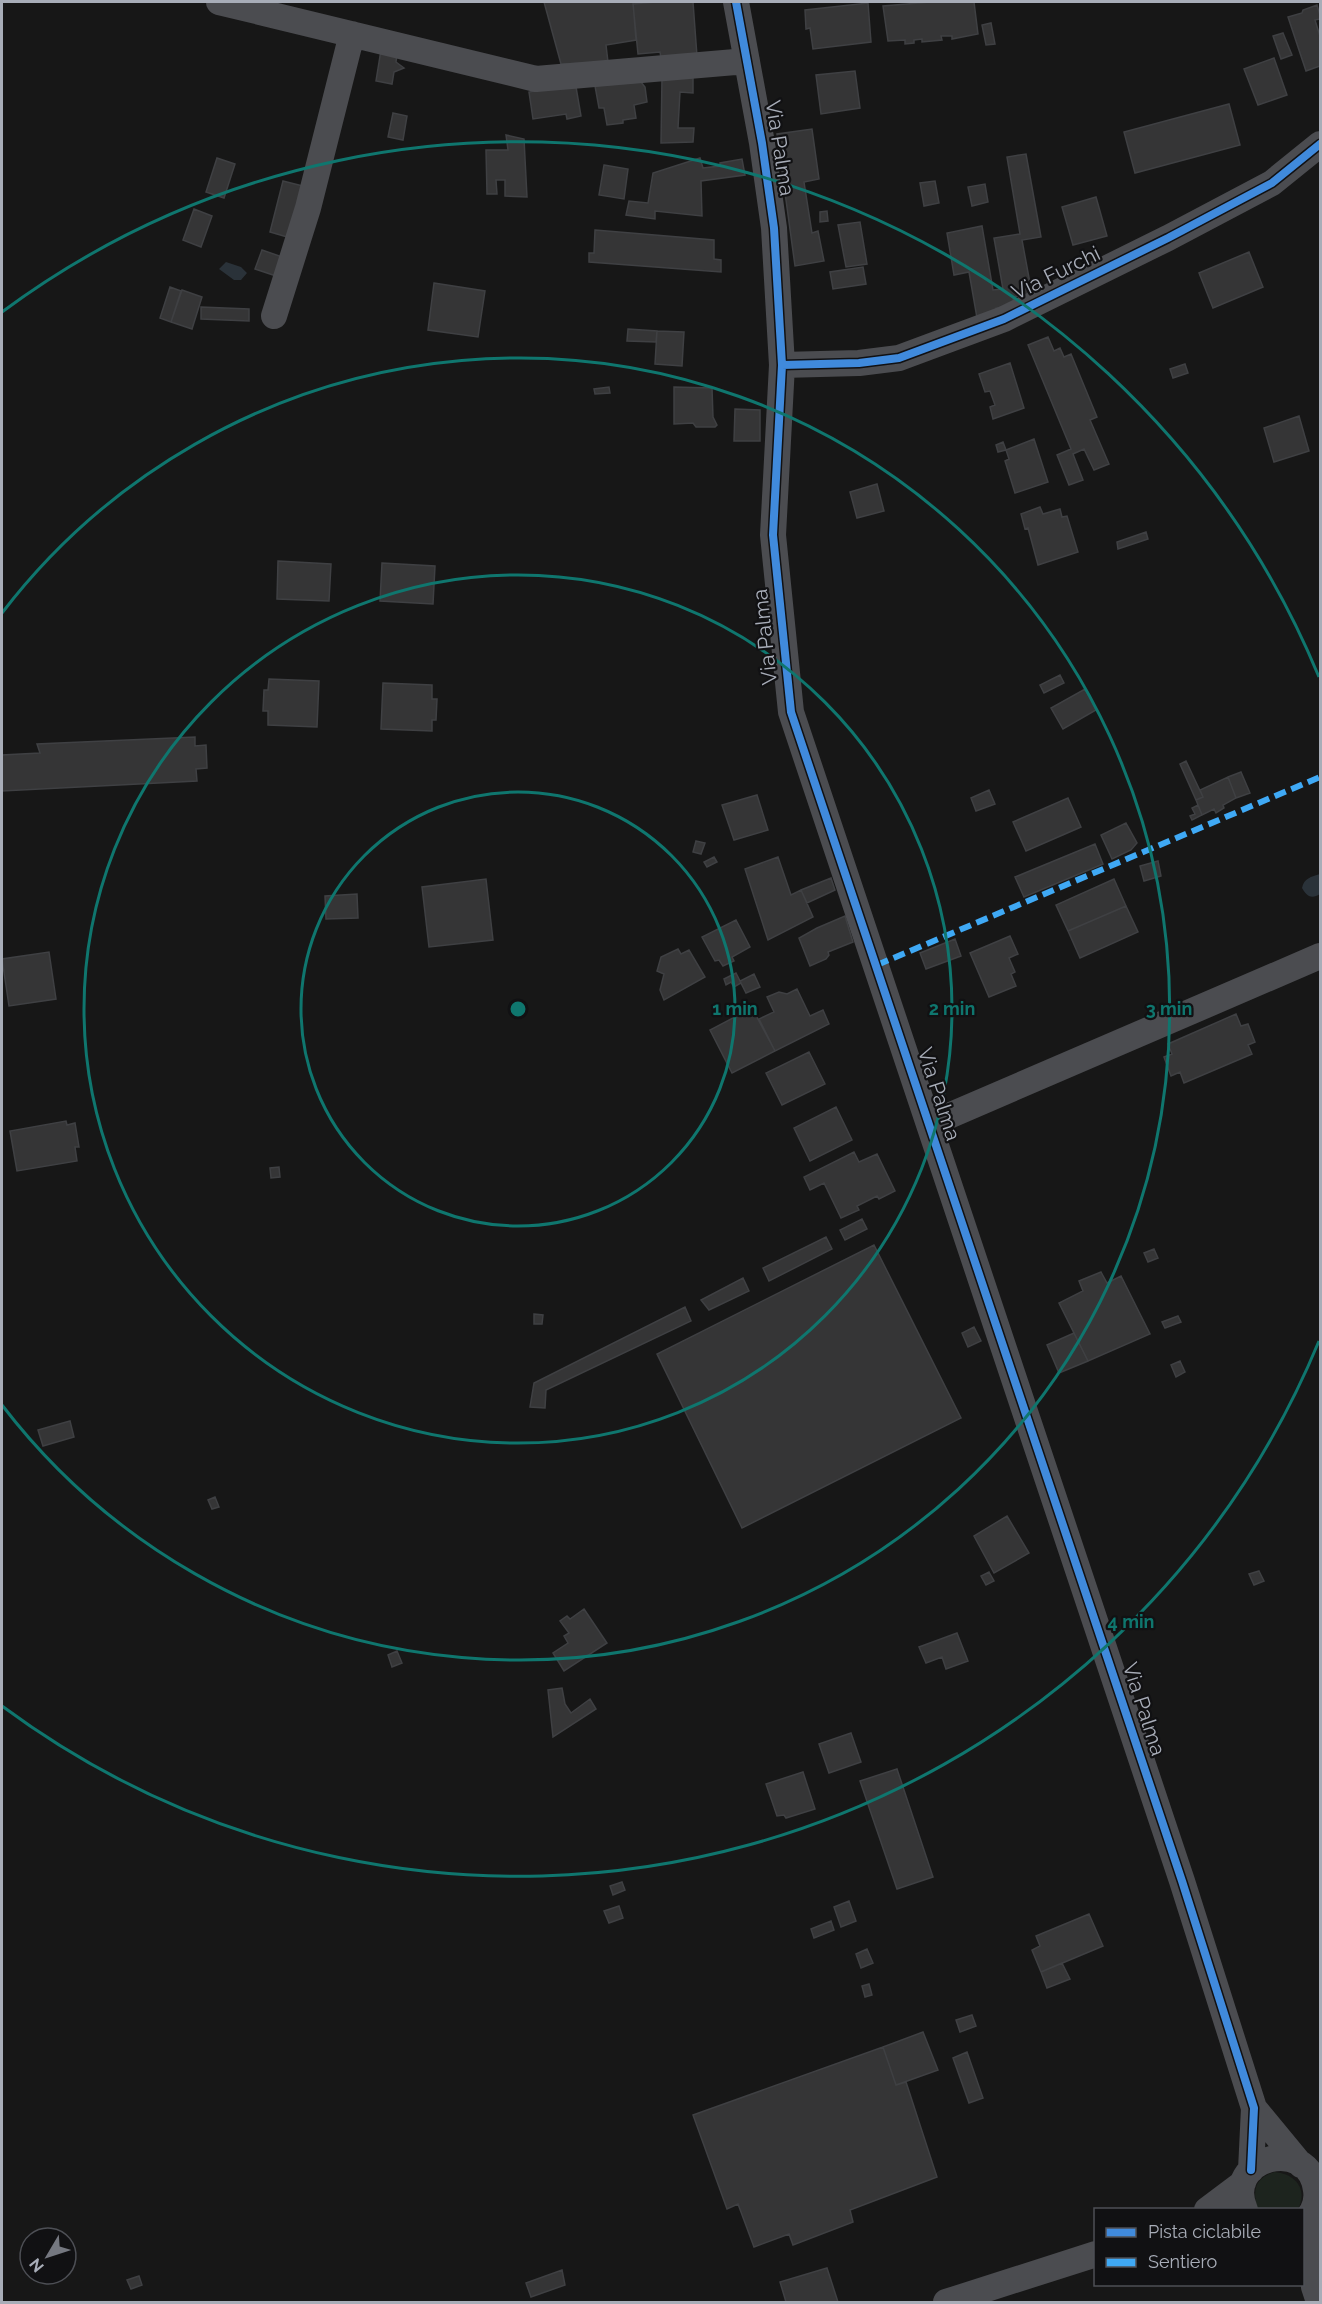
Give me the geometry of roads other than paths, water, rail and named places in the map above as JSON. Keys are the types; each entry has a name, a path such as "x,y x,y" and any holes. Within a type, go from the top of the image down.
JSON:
{"street":[{"path":"219,2 536,79 747,62"},
{"name":"Via Palma","path":"736,2 762,143 774,228 782,365 773,535 791,712 1182,1881 1254,2108 1247,2177 1242,2195 1245,2208"},
{"path":"274,316 308,208 352,34"},
{"name":"Via Furchi","path":"782,365 860,363 899,358 1004,319 1168,238 1272,183 1320,144"},
{"path":"930,1124 1320,956"},
{"name":"Via Palma","path":"1254,2108 1310,2168"},
{"path":"1209,2208 1247,2177 1259,2163 1269,2158 1280,2157 1310,2168 1316,2187 1311,2212 1312,2288"},
{"path":"946,2302 1094,2254"}]}
